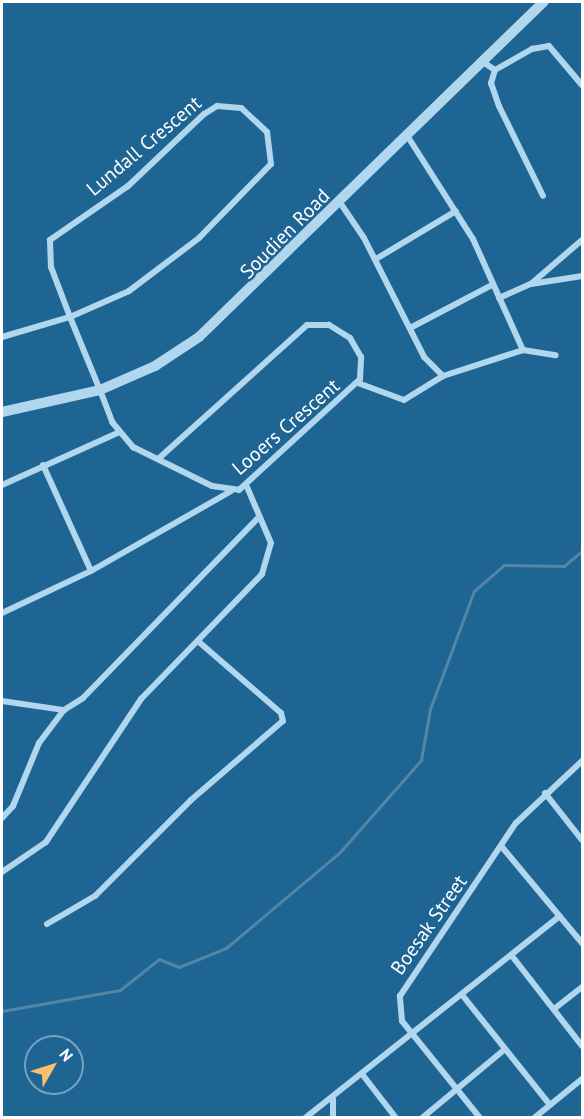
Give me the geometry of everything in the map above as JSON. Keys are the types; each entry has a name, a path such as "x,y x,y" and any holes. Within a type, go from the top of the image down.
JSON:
{"street":[{"name":"Soudien Road","path":"2,412 100,390 155,366 199,337 341,204 544,2"},
{"path":"543,196 499,106 492,83 495,70 532,49 549,46 582,85"},
{"path":"483,62 495,70"},
{"name":"Lundall Crescent","path":"70,316 162,270 265,175 273,151 260,124 241,108 217,106 128,186 53,235 48,254 70,316 100,390"},
{"path":"408,137 456,211 524,350"},
{"path":"341,204 376,259 412,327 424,357 443,376"},
{"path":"376,259 456,211"},
{"path":"531,284 582,240"},
{"path":"499,298 531,284 582,276"},
{"path":"412,327 492,285"},
{"path":"2,338 70,316"},
{"name":"Looers Crescent","path":"117,433 158,459 231,491 247,487 358,383 361,357 350,338 329,325 307,325 158,459"},
{"path":"358,383 404,400 443,376 524,350 556,356"},
{"path":"2,485 117,433 100,390"},
{"path":"43,465 91,571"},
{"path":"2,872 46,842 141,699 198,641 270,560 271,543 247,487"},
{"path":"2,614 91,571 231,491"},
{"path":"2,818 13,806 39,743 64,710 137,648 259,517"},
{"path":"47,924 95,896 191,800 283,721 275,707 198,641"},
{"path":"2,701 64,710"},
{"name":"Boesak Street","path":"480,1118 411,1033 400,1013 400,996 502,847 544,793 582,761"},
{"path":"544,793 582,840"},
{"path":"502,847 582,943"},
{"path":"305,1118 333,1099 411,1033 463,996 560,916"},
{"path":"512,956 582,1046"},
{"path":"554,1009 582,987"},
{"path":"463,996 550,1105"},
{"path":"422,1118 505,1049"},
{"path":"362,1074 396,1118"},
{"path":"534,1118 582,1078"},
{"path":"333,1099 333,1118"}],"waterway":[{"path":"2,1011 120,990 159,959 179,967 226,948 340,852 421,760 430,709 474,591 504,565 564,566 582,551"}]}
